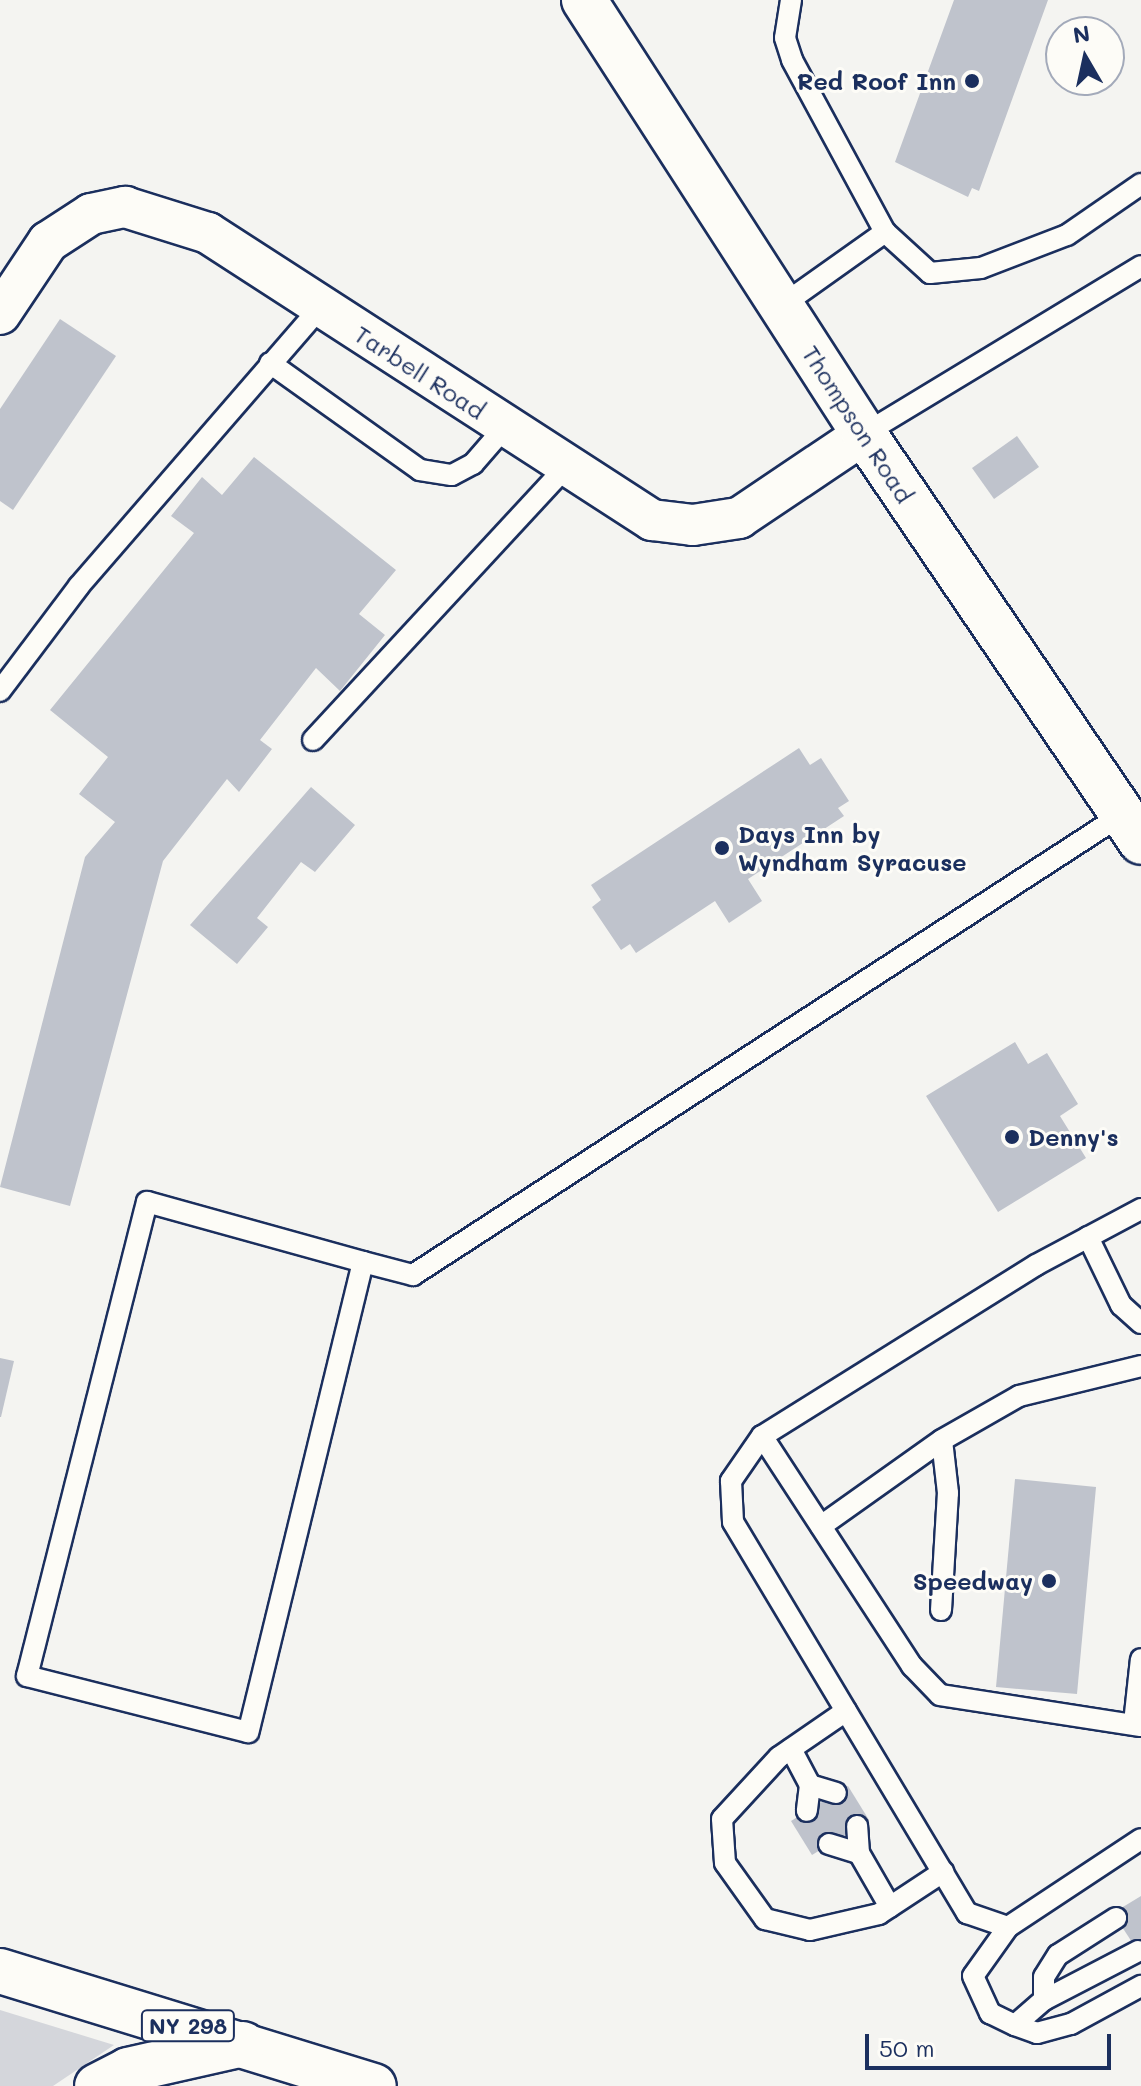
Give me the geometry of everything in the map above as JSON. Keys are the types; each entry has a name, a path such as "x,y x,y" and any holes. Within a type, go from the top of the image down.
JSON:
{"street":[{"name":"Thompson Road","path":"584,0 864,434 1132,828"},
{"name":"Tarbell Road","path":"0,314 48,242 91,214 125,207 208,233 652,520 693,525 739,518 864,434"},
{"name":"NY 298","path":"0,1971 374,2086"},
{"path":"97,2086 128,2070 245,2044"}],"lane":[{"path":"791,0 785,38 792,60 885,232 930,273 981,268 1067,235 1141,184"},
{"path":"781,306 885,232"},
{"path":"864,434 1141,266"},
{"path":"0,691 79,586 321,307"},
{"path":"270,363 420,470 452,475 473,464 505,427"},
{"path":"313,740 566,467"},
{"path":"363,1262 248,1732 27,1676 147,1202 413,1275 1132,828"},
{"path":"1008,1927 967,1913 733,1522 731,1481 762,1436 1088,1237 1141,1209"},
{"path":"1088,1237 1121,1305 1141,1323"},
{"path":"821,1526 942,1440 1019,1396 1141,1366"},
{"path":"762,1436 912,1666 940,1695 1138,1724 1141,1659"},
{"path":"941,1610 948,1493 942,1440"},
{"path":"846,1711 791,1749 722,1819 725,1863 765,1919 810,1930 890,1907 943,1872"},
{"path":"791,1749 810,1785 807,1811"},
{"path":"810,1785 836,1793"},
{"path":"857,1826 859,1853 890,1907"},
{"path":"1141,1839 1008,1927 973,1976 990,2013 1037,2033 1071,2024 1141,1986"},
{"path":"829,1844 859,1853"},
{"path":"1044,2000 1044,1977 1058,1955 1116,1918"},
{"path":"1015,2025 1044,2000 1138,1951"}],"shaded area":[{"path":"0,2010 114,2045 53,2086 0,2086"}],"building":[{"name":"Red Roof Inn","path":"954,0 1048,0 979,191 972,188 968,197 895,162"},
{"path":"60,319 116,356 13,510 0,501 0,409"},
{"path":"1017,436 1039,467 994,499 972,468"},
{"path":"254,457 396,570 359,614 385,635 340,691 316,668 260,740 272,749 239,792 227,779 163,861 70,1206 0,1187 85,857 115,822 79,794 108,757 50,710 194,533 171,516 202,477 222,495"},
{"name":"Days Inn by Wyndham Syracuse","path":"799,748 810,765 821,758 849,801 838,808 844,816 748,879 762,901 729,923 715,901 636,953 630,944 621,950 592,907 601,900 591,885"},
{"path":"311,787 355,825 315,872 301,862 257,918 268,927 237,964 190,925"},
{"name":"Denny's","path":"1015,1042 1028,1064 1047,1053 1078,1104 1060,1116 1086,1158 998,1212 926,1096"},
{"path":"0,1358 14,1361 1,1417 0,1417"},
{"path":"1015,1479 1096,1487 1077,1694 996,1687"},
{"path":"848,1786 869,1820 812,1855 791,1821"},
{"path":"1141,1896 1141,1956 1113,1913"}],"place":[{"name":"Red Roof Inn","path":"972,81"},
{"name":"Days Inn by Wyndham Syracuse","path":"722,848"},
{"name":"Denny's","path":"1012,1137"},
{"name":"Speedway","path":"1049,1581"}]}
